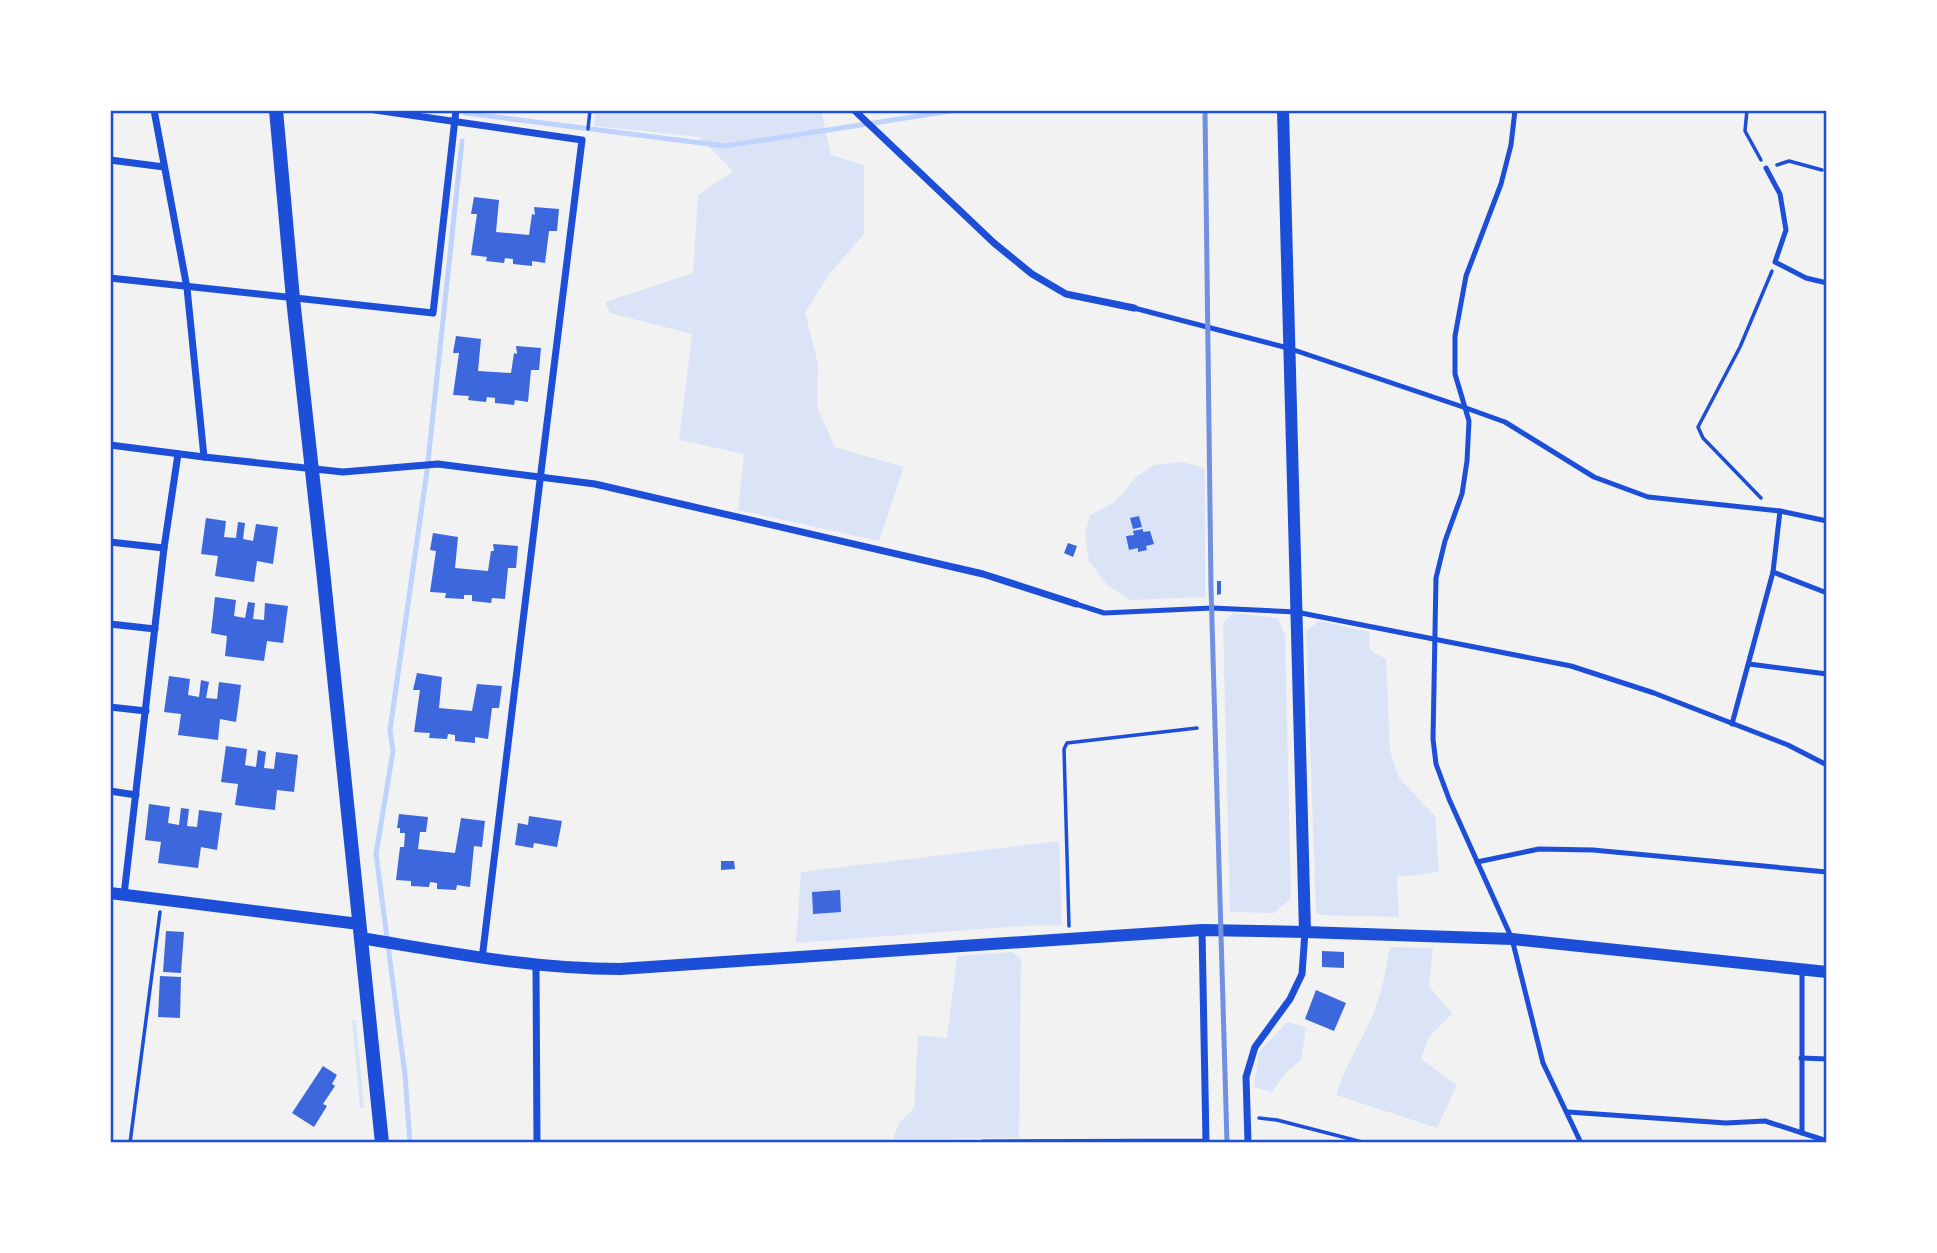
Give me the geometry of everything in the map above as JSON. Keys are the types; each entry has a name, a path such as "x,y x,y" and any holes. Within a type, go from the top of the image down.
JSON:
{"main road":[{"path":"276,110 293,299 382,1143"}],"street":[{"path":"153,110 187,288 204,457"},
{"path":"375,110 582,140 482,959"},
{"path":"110,278 433,313 456,110"},
{"path":"1248,1143 1245,1077 1255,1048 1290,999 1302,974 1305,932 1283,110"},
{"path":"857,111 994,243 1032,274 1066,294 1134,308"},
{"path":"110,160 164,167"},
{"path":"110,445 312,470 343,472 438,464 595,484 983,574 1076,604"},
{"path":"124,895 164,548 178,454"},
{"path":"110,542 164,548"},
{"path":"110,624 155,629"},
{"path":"110,707 146,711"},
{"path":"110,792 136,795"},
{"path":"110,893 360,931 482,959 580,969 620,969 1202,930 1512,939 1827,972"},
{"path":"984,1143 1206,1142 1202,930"},
{"path":"536,965 537,1143"}],"lane":[{"path":"1514,110 1511,145 1501,184 1466,276 1455,336 1455,374 1469,421 1467,461 1462,494 1445,541 1436,579 1433,739 1436,764 1512,939 1543,1063 1581,1143"},
{"path":"1766,168 1780,194 1786,230 1775,262 1806,278 1827,283"},
{"path":"1134,308 1288,348 1505,422 1594,477 1648,497 1766,509 1827,521"},
{"path":"1732,724 1773,572 1780,511"},
{"path":"1773,572 1827,593"},
{"path":"1076,604 1104,613 1212,608 1296,612 1571,666 1654,693 1788,745 1827,765"},
{"path":"1749,663 1827,674"},
{"path":"1477,862 1539,849 1593,850 1827,872"},
{"path":"1802,970 1802,1133"},
{"path":"1801,1058 1827,1059"},
{"path":"1568,1112 1690,1121 1765,1121 1827,1141"}],"path":[{"path":"588,124 590,110"},
{"path":"1747,110 1745,131 1766,168 1788,161 1822,170"},
{"path":"1766,509 1764,500 1703,438 1698,427 1740,347 1775,262"},
{"path":"1071,938 1063,749 1067,743 1197,728"},
{"path":"130,1143 162,901"},
{"path":"1247,1117 1276,1120 1366,1143"}],"shaded area":[{"path":"595,110 821,110 831,155 864,165 864,234 831,272 805,312 818,364 817,407 835,447 904,467 879,541 738,510 744,454 679,440 692,334 610,313 605,302 693,273 698,195 733,171 699,137 594,126"},
{"path":"1182,462 1205,468 1205,597 1130,600 1107,585 1089,561 1085,534 1090,515 1115,502 1137,476 1154,465"},
{"path":"1233,613 1278,618 1285,635 1291,898 1274,913 1230,912 1223,623"},
{"path":"1319,621 1369,632 1370,650 1386,659 1390,750 1399,778 1435,816 1439,872 1397,877 1399,917 1321,915 1316,912 1306,631"},
{"path":"1059,841 1062,925 796,943 801,872"},
{"path":"1390,947 1433,948 1429,986 1452,1014 1429,1037 1421,1059 1457,1085 1437,1128 1336,1095 1374,1012"},
{"path":"1012,952 1021,959 1019,1138 893,1139 899,1123 914,1108 918,1035 947,1038 957,956"},
{"path":"352,1020 356,1020 364,1108 360,1108"},
{"path":"1287,1022 1306,1027 1301,1060 1286,1072 1272,1092 1254,1087 1259,1052"}],"building":[{"path":"474,197 499,200 496,232 529,235 532,214 535,215 534,207 559,209 557,231 549,231 545,263 532,261 532,266 513,264 513,259 505,258 504,263 486,261 487,257 471,255 477,214 471,214"},
{"path":"456,336 481,339 478,371 511,373 514,353 517,354 516,346 541,348 539,370 531,370 528,402 515,400 514,405 495,403 495,398 487,397 486,402 468,400 469,396 453,395 459,353 453,353"},
{"path":"1139,516 1142,527 1133,529 1130,518"},
{"path":"206,518 226,521 224,537 236,538 238,522 245,523 243,539 253,541 256,524 278,527 273,564 257,561 254,582 215,576 218,556 201,554"},
{"path":"1143,529 1143,532 1150,531 1154,544 1146,546 1147,550 1129,550 1126,536 1134,535 1133,531"},
{"path":"433,533 458,537 455,568 488,571 491,551 494,551 493,544 518,546 516,568 508,568 505,599 492,598 491,603 472,601 472,595 464,595 464,599 445,598 446,593 430,592 436,551 430,550"},
{"path":"1068,543 1077,546 1073,557 1064,553"},
{"path":"1217,581 1221,581 1221,594 1217,595"},
{"path":"215,597 236,600 234,616 245,618 248,602 255,603 253,619 264,620 265,603 288,606 283,643 267,641 264,661 225,656 227,636 211,633"},
{"path":"417,673 442,677 439,708 472,711 477,684 502,686 499,708 492,708 488,739 475,737 475,743 455,741 455,735 448,734 447,739 429,738 430,733 414,732 420,690 413,690"},
{"path":"169,676 190,679 188,695 199,697 201,680 209,682 206,698 217,699 219,682 241,685 236,722 220,719 218,740 178,735 181,714 164,712"},
{"path":"226,746 247,749 245,765 256,767 258,750 266,752 264,768 274,769 276,752 298,755 294,792 277,790 275,810 235,805 238,784 221,782"},
{"path":"149,804 170,807 168,823 179,825 181,808 189,809 187,826 197,827 199,810 222,813 217,850 201,847 198,868 158,863 161,842 145,840"},
{"path":"399,814 428,817 426,832 420,832 418,849 455,853 461,818 485,821 482,847 474,846 470,887 457,885 456,890 437,889 437,883 430,882 429,887 411,886 411,881 396,880 400,847 404,847 405,833 400,833 400,828 397,828"},
{"path":"529,816 562,821 557,847 534,843 533,848 515,845 518,823 528,825"},
{"path":"721,861 734,861 735,869 721,870"},
{"path":"840,890 841,912 813,914 812,892"},
{"path":"166,931 184,932 181,973 163,972"},
{"path":"1322,951 1344,952 1344,968 1322,967"},
{"path":"160,976 181,977 180,1018 158,1017"},
{"path":"1316,990 1346,1003 1334,1031 1305,1019"},
{"path":"323,1066 337,1075 332,1084 335,1086 323,1104 327,1106 314,1127 292,1113"}],"waterway":[{"path":"465,113 725,146 957,110"},
{"path":"410,1143 405,1075 376,854 393,751 390,730 427,471 462,141"}],"railway":[{"path":"1205,110 1211,587 1227,1143"}]}
